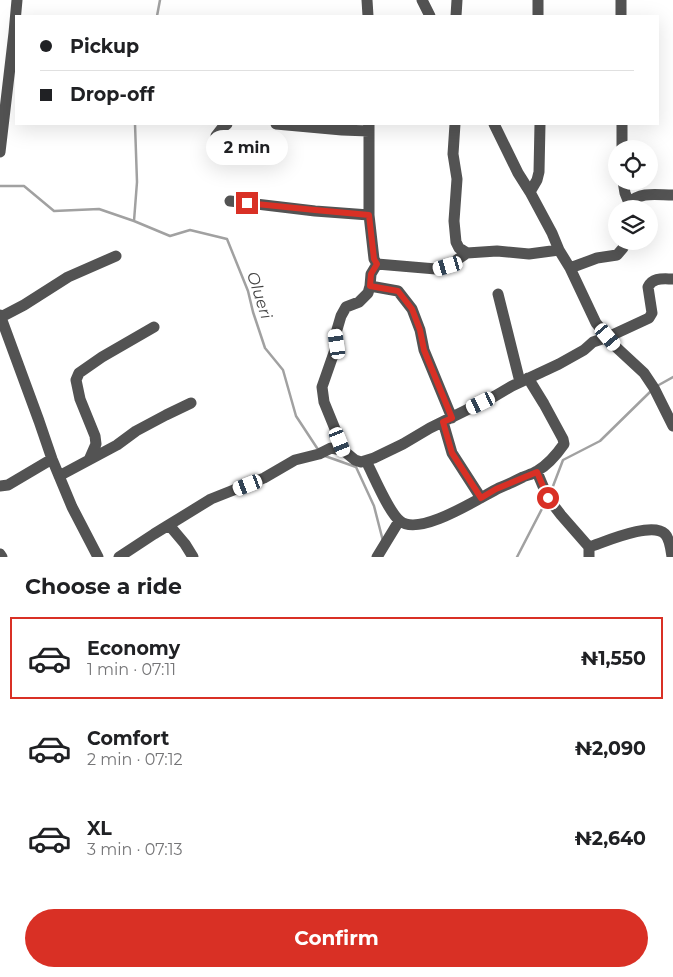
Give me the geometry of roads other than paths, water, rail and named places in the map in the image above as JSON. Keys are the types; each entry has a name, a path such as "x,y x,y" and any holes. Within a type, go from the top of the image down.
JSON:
{"street":[{"path":"16,15 17,0"},
{"path":"367,0 368,15"},
{"path":"422,0 430,15"},
{"path":"456,15 457,0"},
{"path":"538,0 538,15"},
{"path":"621,0 621,15"},
{"path":"0,152 15,22"},
{"path":"216,136 225,125"},
{"path":"287,125 342,130 369,127 369,215 374,259 377,264"},
{"path":"455,125 453,154 457,179 454,221 456,242 459,248 467,253"},
{"path":"494,125 518,173 570,268 596,323 622,353 644,373 654,388 673,426"},
{"path":"530,192 539,172 540,125"},
{"path":"622,125 622,140"},
{"path":"633,200 646,194 673,195"},
{"path":"230,201 369,215"},
{"path":"377,264 436,270 448,266 467,253 497,251 529,254 559,250"},
{"path":"570,268 597,258 617,255 621,250"},
{"path":"98,557 72,507 52,459 0,316 24,305 68,277 116,256"},
{"path":"344,451 324,402 322,388 337,344 336,333 341,316 346,307 359,302 366,296 370,286 371,274 377,264"},
{"path":"119,557 211,499 264,478 295,460 319,454 331,448 344,451 355,460 361,462 403,444 524,380 559,364 584,350 592,342 608,337 649,318 652,313 648,287 657,279 673,279"},
{"path":"370,286 398,291 412,309 447,420 452,453 481,498"},
{"path":"366,460 390,508 399,521 406,524 420,524 443,517 496,489 537,472 548,463 564,444 544,404 524,380 498,294"},
{"path":"592,342 596,323"},
{"path":"89,460 96,444 95,436 78,390 76,380 79,372 154,327"},
{"path":"60,476 117,445 166,415 191,403"},
{"path":"0,486 8,485 52,459"},
{"path":"537,472 548,498 589,552 630,533 657,530 664,533 667,537 672,557"},
{"path":"378,556 399,521"},
{"path":"169,525 193,557"}],"waterway":[{"path":"157,15 160,0"},
{"path":"134,221 137,182 135,125"},
{"name":"Olueri","path":"0,186 24,186 54,211 99,209 170,236 190,230 227,239 248,291 265,348 283,370 296,416 319,451"},
{"path":"657,386 673,377"},
{"path":"550,494 563,460 600,441 651,391"},
{"name":"Olueri","path":"325,456 356,467 374,506 383,541"},
{"path":"517,557 546,501"}]}
